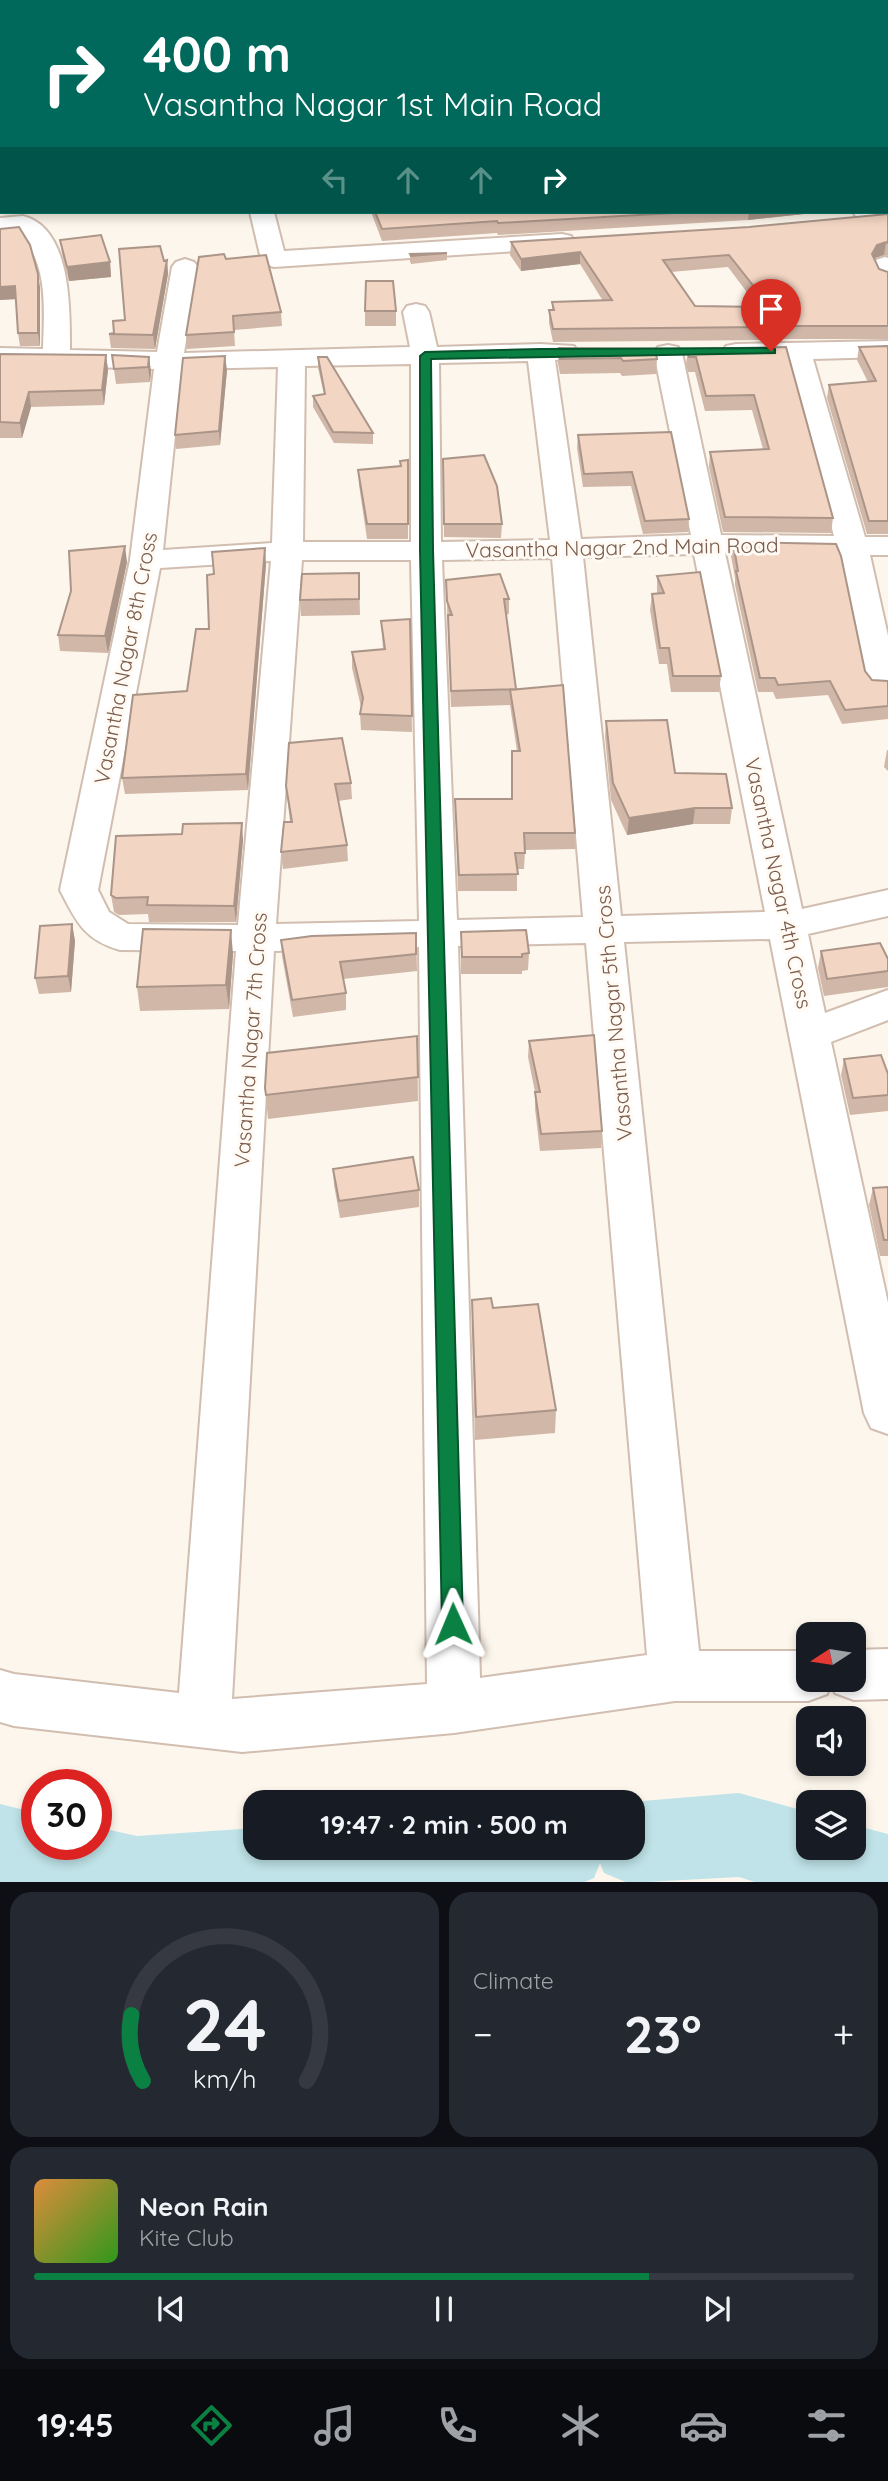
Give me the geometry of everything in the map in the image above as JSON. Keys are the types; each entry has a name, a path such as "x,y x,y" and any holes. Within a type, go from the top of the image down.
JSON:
{"street":[{"path":"263,214 274,259 581,240"},
{"path":"0,225 23,223 36,233 56,277 56,356"},
{"name":"Vasantha Nagar 8th Cross","path":"185,267 169,361 146,560 79,890 94,920 120,937 256,938"},
{"path":"416,312 425,356 426,550 438,934 454,1707"},
{"path":"882,684 852,544 797,351 888,349"},
{"name":"Vasantha Nagar 4th Cross","path":"797,351 677,353 709,544 888,1413"},
{"name":"Vasantha Nagar 5th Cross","path":"540,352 567,549 606,930 675,1676"},
{"path":"0,356 169,361 591,352"},
{"name":"Vasantha Nagar 7th Cross","path":"204,1722 256,938 287,551 292,358"},
{"name":"Vasantha Nagar 2nd Main Road","path":"146,560 287,551 567,549 709,544 888,546"},
{"path":"256,938 788,925 888,902"},
{"path":"810,1034 888,1004"},
{"path":"866,1675 888,1674"},
{"path":"0,1696 14,1700 242,1726 454,1707 675,1676 796,1676"}],"building":[{"path":"376,214 656,214 497,221 382,229"},
{"path":"888,214 888,243 877,245 872,254 879,269 888,272 888,326 785,326 771,308 778,327 553,329 549,310 554,310 552,302 612,300 580,252 521,259 511,242 749,227","holes":["729,255 770,307 695,306 663,260"]},
{"path":"19,227 30,245 38,274 38,333 18,333 15,286 0,287 0,229"},
{"path":"101,235 110,262 67,267 60,240"},
{"path":"160,246 164,261 167,260 153,335 109,334 114,333 113,321 125,320 119,249"},
{"path":"447,253 411,256 410,254"},
{"path":"224,254 226,259 266,255 281,312 233,316 234,332 186,335 199,257"},
{"path":"366,281 393,281 396,311 365,311"},
{"path":"888,346 888,521 869,521 829,385 876,381 859,347"},
{"path":"786,347 833,518 725,517 710,452 769,449 754,395 706,396 696,357 689,357 688,349"},
{"path":"559,348 655,349 657,359 560,359"},
{"path":"0,354 106,355 102,390 29,392 20,423 0,422"},
{"path":"112,355 149,357 148,367 114,369"},
{"path":"225,356 219,431 175,435 183,358"},
{"path":"318,357 327,357 373,433 333,432 313,396 325,394"},
{"path":"671,432 689,519 645,521 632,472 584,474 578,435"},
{"path":"484,455 497,486 502,524 444,524 443,459"},
{"path":"408,460 408,524 367,524 358,470 401,466 400,461"},
{"path":"733,542 836,544 841,556 865,671 872,680 888,681 888,706 845,710 830,681 778,685 775,678 760,678 736,571"},
{"path":"125,546 105,636 58,635 71,591 69,551"},
{"path":"265,548 246,774 122,778 133,695 187,691 196,629 209,629 207,575 214,574 212,552"},
{"path":"700,572 721,676 673,676 669,648 660,648 652,594 664,593 657,576"},
{"path":"359,573 359,599 300,600 302,574"},
{"path":"500,574 509,599 504,599 516,689 451,691 448,615 452,615 447,601 446,580"},
{"path":"410,619 412,716 360,714 363,698 352,652 385,649 381,621"},
{"path":"563,685 575,833 524,833 525,853 515,853 518,874 459,875 455,799 512,799 512,751 520,751 510,690"},
{"path":"667,720 675,773 726,774 732,808 695,808 629,818 613,783 606,721"},
{"path":"342,738 351,783 335,784 347,845 281,852 284,822 292,822 286,786 289,743"},
{"path":"242,823 234,906 147,905 148,897 116,898 111,895 116,836 182,834 183,824"},
{"path":"72,924 68,976 35,978 40,926"},
{"path":"143,929 231,930 226,985 137,987"},
{"path":"526,930 529,953 522,954 522,957 462,957 461,932"},
{"path":"416,933 416,954 340,962 346,993 292,1000 281,940 312,936"},
{"path":"880,943 888,959 888,971 827,979 821,951"},
{"path":"594,1035 602,1131 541,1134 535,1092 540,1092 529,1041"},
{"path":"417,1036 418,1077 266,1095 267,1053"},
{"path":"881,1055 888,1074 888,1095 853,1098 844,1059"},
{"path":"413,1157 419,1190 339,1201 333,1169"},
{"path":"888,1187 888,1240 884,1240 873,1188"},
{"path":"491,1298 493,1308 538,1304 556,1410 476,1417 472,1300"}],"waterway":[{"path":"645,1842 739,1835 888,1877"},
{"path":"0,1846 137,1879 399,1860"}],"route":[{"path":"453,1624 426,550 425,356 540,352 771,351"}]}
